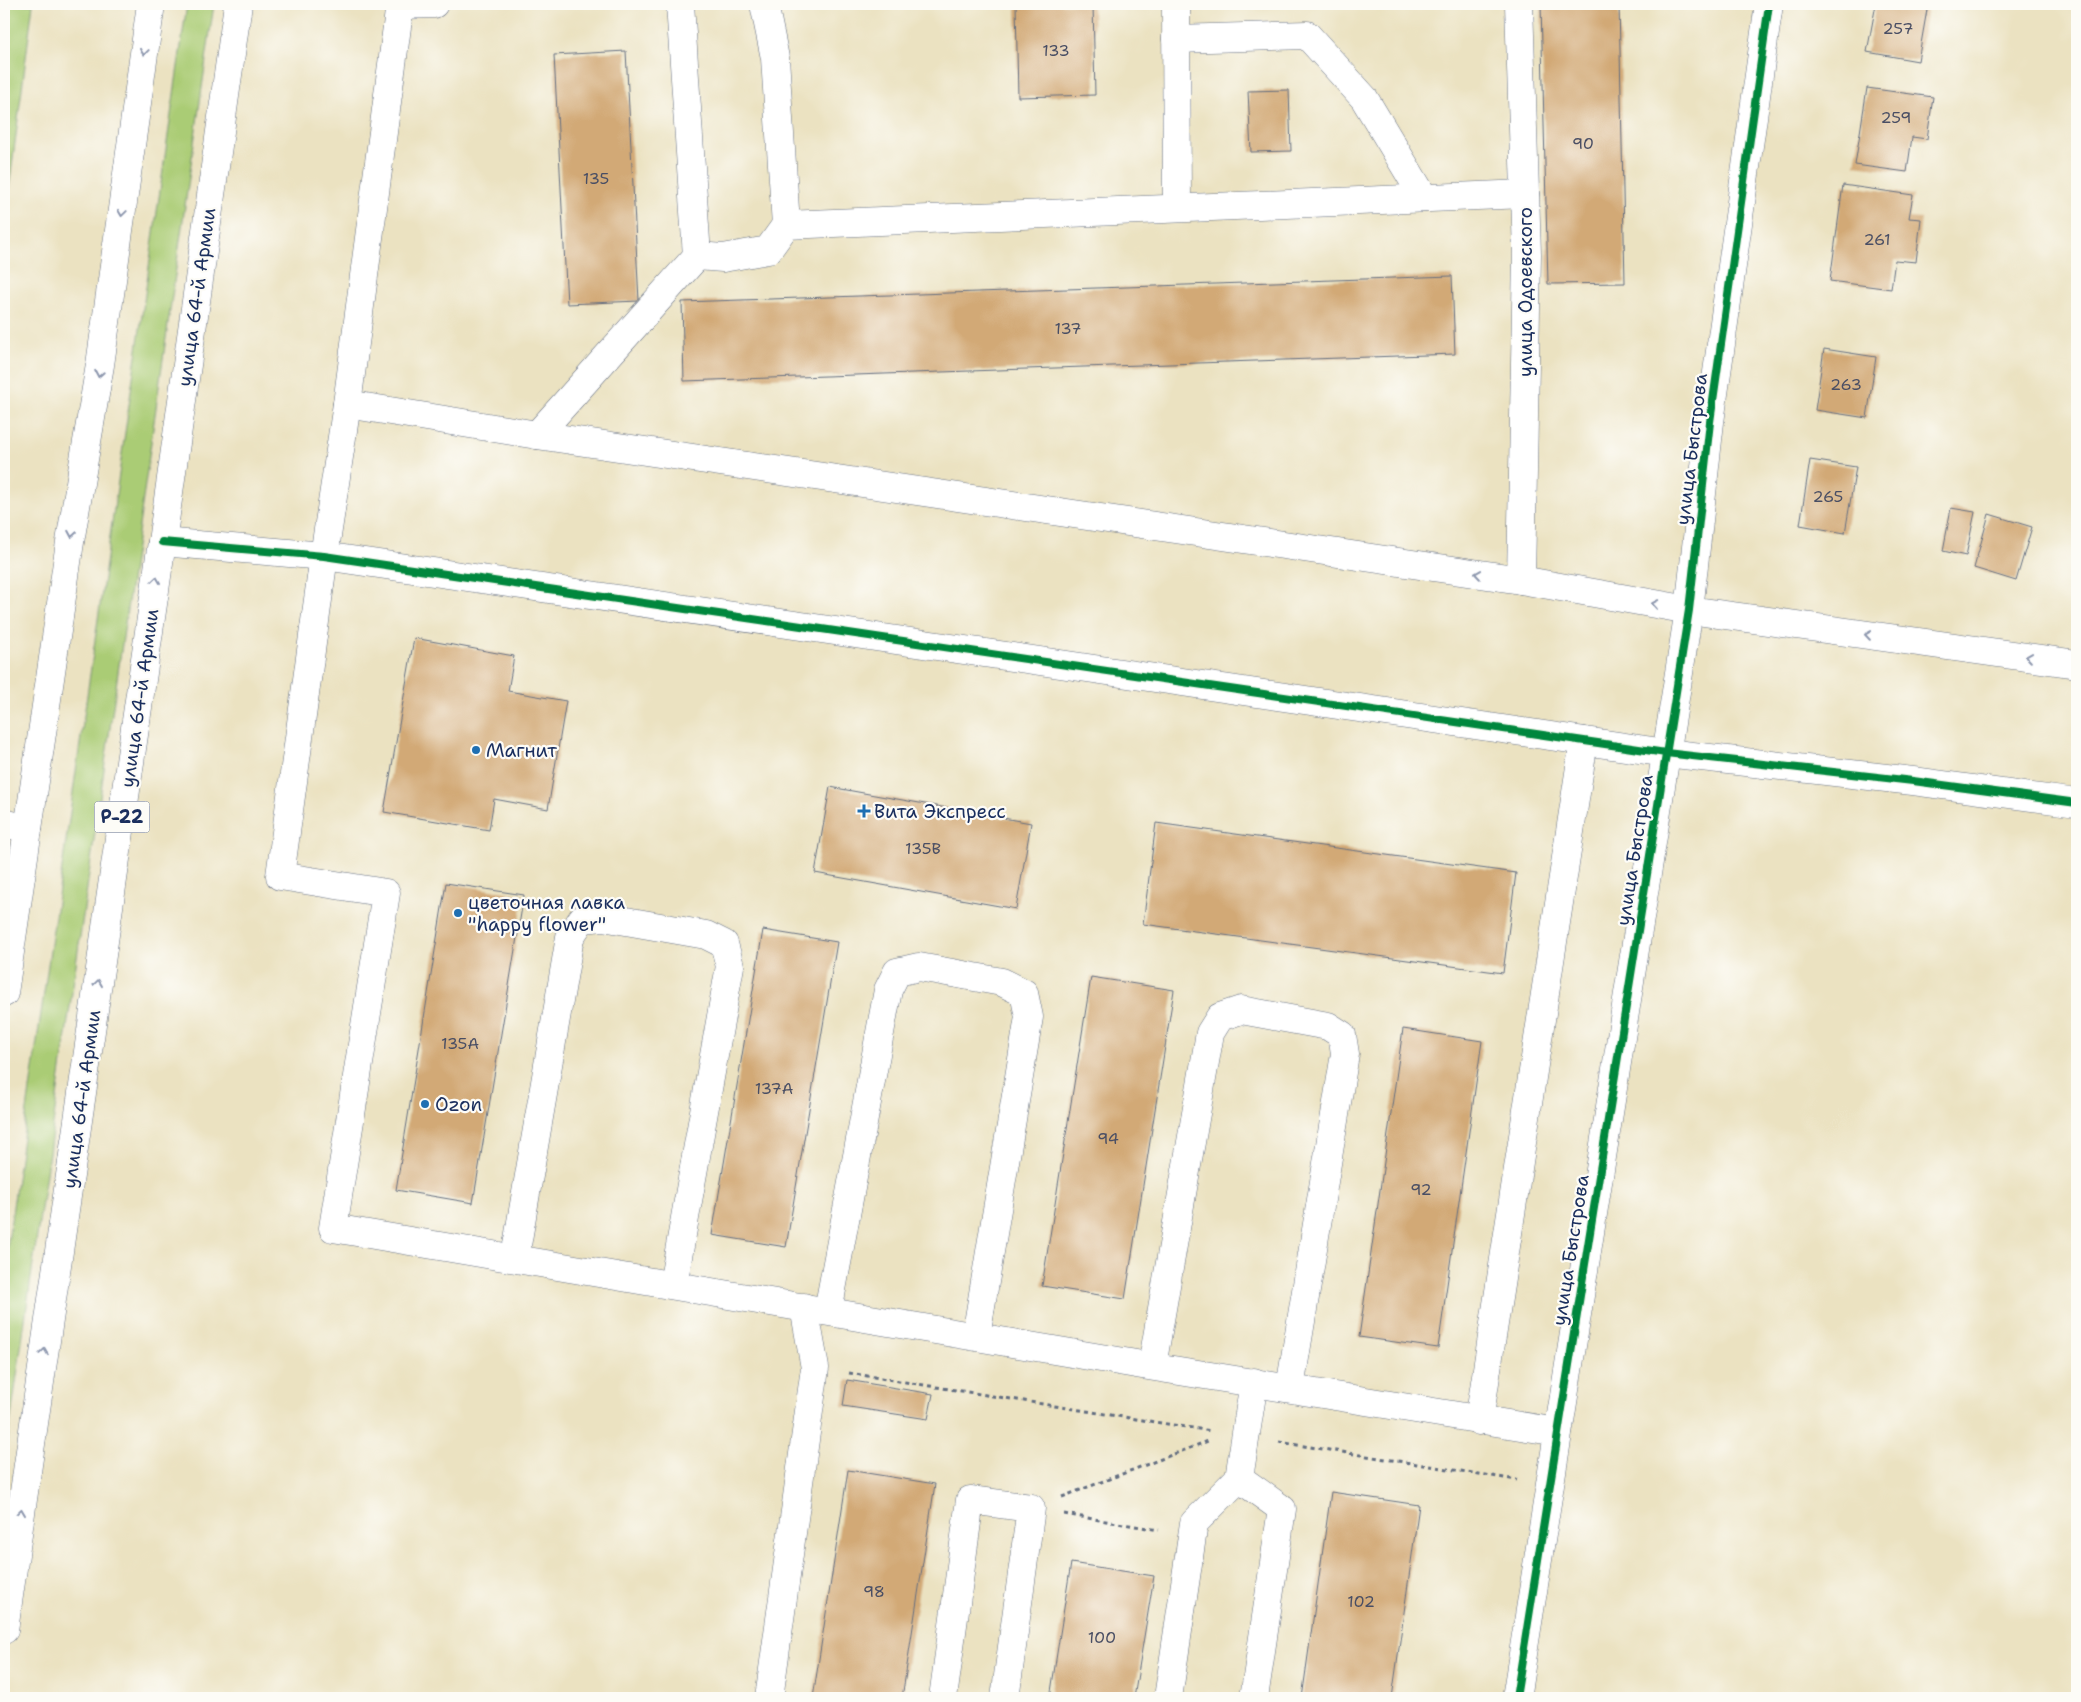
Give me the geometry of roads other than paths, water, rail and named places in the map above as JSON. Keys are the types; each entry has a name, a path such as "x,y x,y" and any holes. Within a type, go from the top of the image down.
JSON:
{"main road":[{"path":"4,993 16,826 70,542 100,365 151,4"},
{"name":"улица 64-й Армии","path":"4,1630 238,4"},
{"path":"434,4 400,5 347,404 280,876 386,893 333,1228 515,1257 673,1286 1152,1366 1558,1432"},
{"path":"537,435 697,256 680,4"},
{"path":"697,256 723,258 768,250 786,224 775,58 764,4"},
{"path":"1176,4 1177,208"},
{"name":"улица Одоевского","path":"1519,4 1527,254 1521,580"},
{"name":"улица Быстрова","path":"1516,1698 1689,610 1710,422 1769,4"},
{"path":"1176,39 1307,36 1364,98 1424,198"},
{"path":"786,224 1525,194"},
{"path":"347,404 537,435 1521,580 1689,610 2077,664"},
{"path":"162,542 324,556 1666,753 1913,781 2077,803"},
{"path":"1479,1420 1584,741"},
{"path":"515,1257 570,937 582,919 602,917 706,935 724,944 730,966 673,1286"},
{"path":"769,1698 815,1368 816,1309 888,990 897,972 919,967 1002,982 1024,993 1029,1017 976,1336"},
{"path":"1152,1366 1210,1033 1220,1017 1241,1010 1328,1026 1342,1035 1346,1054 1290,1388"},
{"path":"1168,1698 1194,1523 1239,1478 1237,1435 1254,1382"},
{"path":"1239,1478 1282,1508 1254,1698"},
{"path":"943,1698 970,1500 1031,1508 1005,1698"}],"place":[{"name":"Магнит","path":"476,750"},
{"name":"Вита Экспресс","path":"864,811"},
{"name":"цветочная лавка \"happy flower\"","path":"458,913"},
{"name":"Ozon","path":"425,1104"}]}
